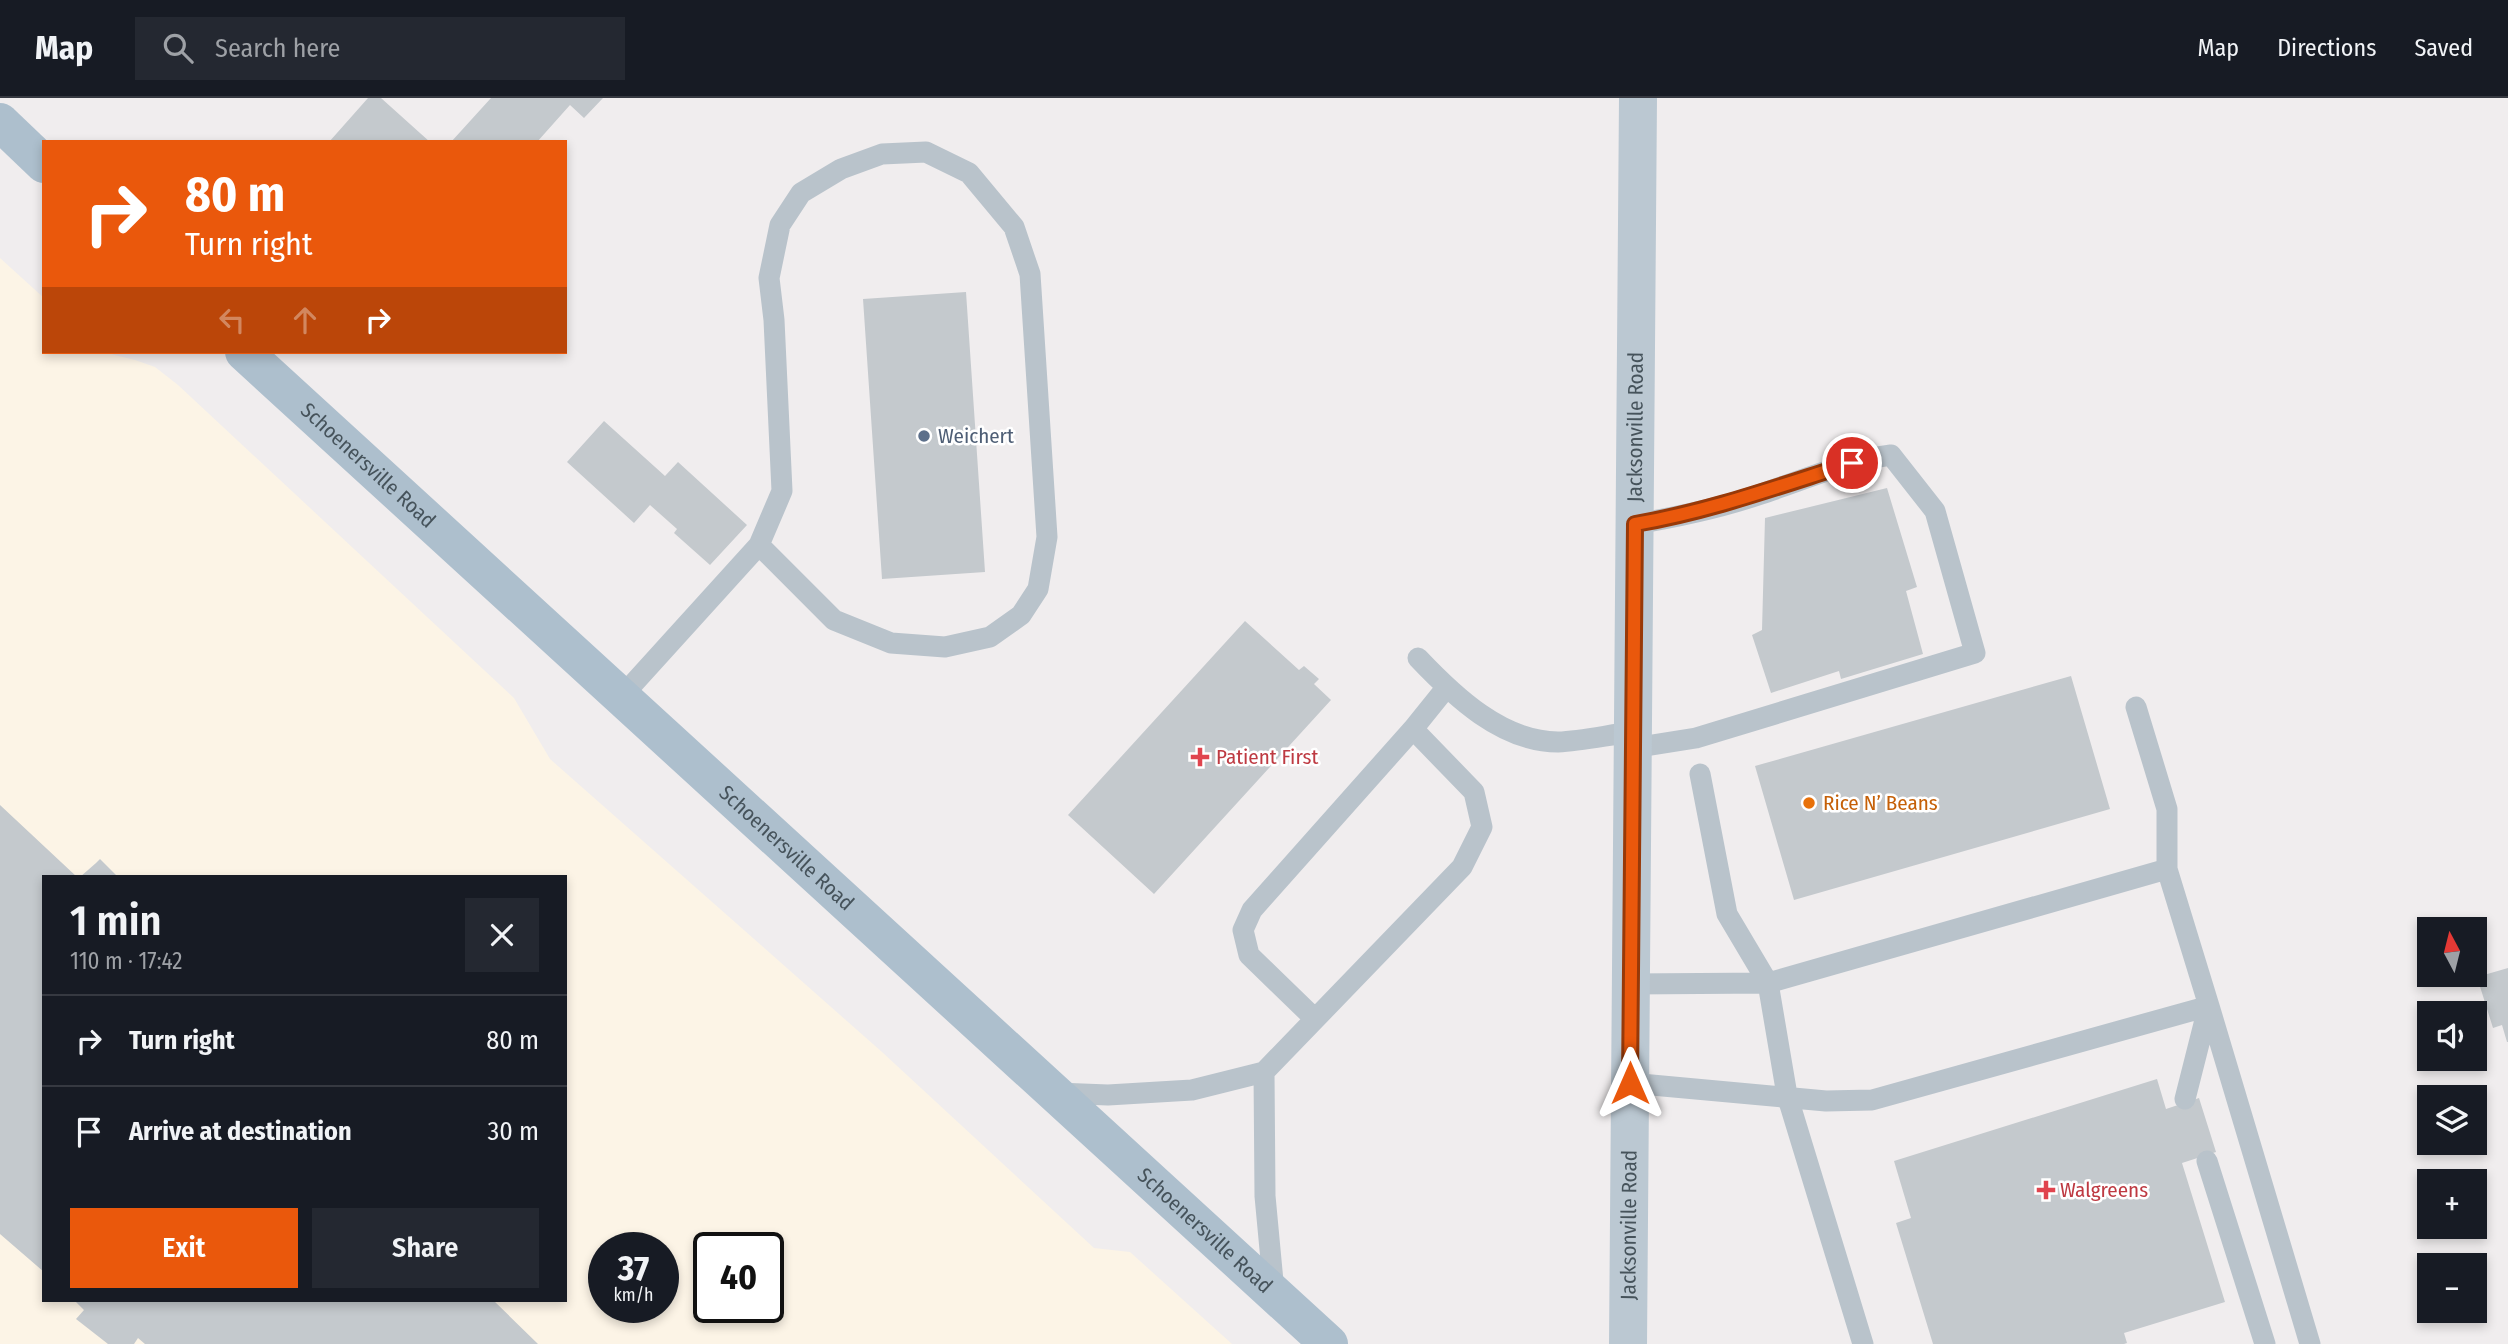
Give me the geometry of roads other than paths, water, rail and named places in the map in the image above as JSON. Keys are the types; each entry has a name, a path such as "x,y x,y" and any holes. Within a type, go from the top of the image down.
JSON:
{"main road":[{"path":"0,122 42,162"},
{"name":"Schoenersville Road","path":"246,354 623,695 1329,1344"}],"street":[{"name":"Jacksonville Road","path":"1628,1344 1638,98"}],"lane":[{"path":"623,695 759,545 782,491 774,320 769,278 780,225 801,192 841,169 882,154 926,152 969,173 1014,226 1030,274 1046,537 1038,589 1021,615 990,637 946,647 891,643 834,620 759,545"},
{"path":"1418,658 1453,695 1516,734 1556,742 1696,738 1975,653 1936,511 1920,495 1910,476 1891,455 1867,458 1759,495 1698,512 1635,524"},
{"path":"1315,1019 1249,955 1243,930 1252,909 1413,729 1446,688"},
{"path":"2136,707 2167,809 2167,869 2310,1344"},
{"path":"1057,1093 1108,1096 1192,1090 1264,1072 1462,867 1482,827 1474,792 1413,729"},
{"path":"1700,774 1727,914 1768,983 1787,1095 1863,1344"},
{"path":"1631,984 1768,983 2167,869"},
{"path":"1630,1083 1787,1095 1826,1101 1872,1100 2208,1006"},
{"path":"2185,1099 2208,1006"},
{"path":"1264,1072 1265,1196 1274,1292"},
{"path":"2207,1161 2265,1344"}],"place":[{"name":"Weichert","path":"924,436"},
{"name":"Patient First","path":"1200,757"},
{"name":"Rice N’ Beans","path":"1809,803"},
{"name":"Walgreens","path":"2046,1190"}]}
